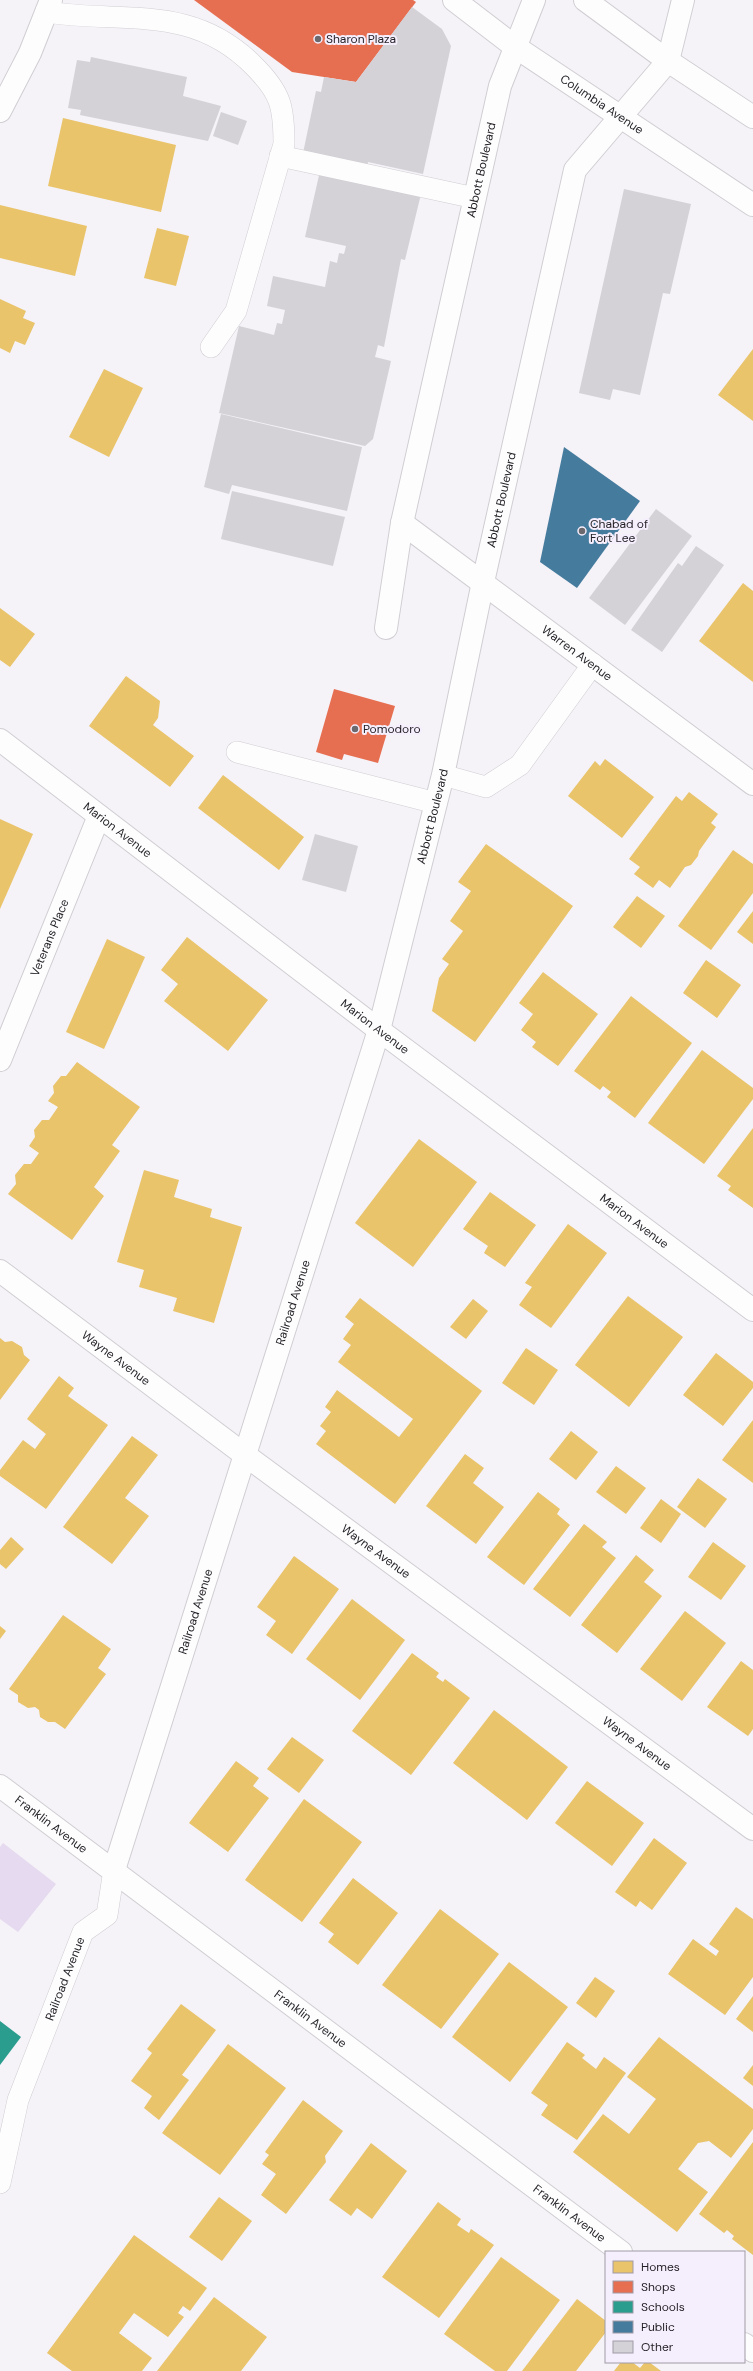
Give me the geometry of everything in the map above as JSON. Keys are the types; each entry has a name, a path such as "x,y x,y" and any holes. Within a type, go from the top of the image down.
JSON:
{"street":[{"name":"Columbia Avenue","path":"454,0 514,46 621,116 753,206"},
{"name":"Abbott Boulevard","path":"386,628 402,523 500,86 514,46 534,0"},
{"path":"585,0 668,61 753,117"},
{"name":"Abbott Boulevard","path":"379,1030 443,775 483,582 575,170 668,61 683,0"},
{"path":"0,111 30,53 49,6"},
{"name":"Warren Avenue","path":"402,523 753,784"},
{"name":"Marion Avenue","path":"0,740 379,1030 753,1310"},
{"name":"Veterans Place","path":"0,1060 99,816"},
{"name":"Railroad Avenue","path":"114,1870 379,1030"},
{"name":"Wayne Avenue","path":"0,1271 245,1456 753,1829"},
{"name":"Franklin Avenue","path":"0,1786 114,1870 620,2251"},
{"path":"745,2345 753,2351"}],"lane":[{"path":"49,6 70,16 165,21 193,26 217,37 246,58 272,84 280,102 284,123 284,144 236,311 211,347"},
{"path":"280,156 475,198"},
{"path":"443,775 486,787 520,765 593,664"},
{"path":"237,752 436,803"},
{"name":"Railroad Avenue","path":"0,2182 18,2100 83,1932 107,1914 114,1870"}],"shaded area":[{"path":"3,1843 56,1884 18,1932 0,1919 0,1847"}],"building: Homes":[{"path":"63,118 176,145 161,212 48,186"},
{"path":"0,205 87,226 75,276 0,258"},
{"path":"157,228 189,236 176,286 144,278"},
{"path":"0,299 26,311 23,318 35,323 25,345 15,341 10,353 0,348"},
{"path":"753,349 753,421 718,395"},
{"path":"104,369 143,388 109,457 69,437"},
{"path":"743,583 753,591 753,682 699,641"},
{"path":"0,608 35,634 10,667 0,660"},
{"path":"126,676 160,701 158,718 153,725 194,756 170,787 89,726"},
{"path":"605,759 654,797 622,838 568,796 595,761 600,766"},
{"path":"223,775 304,837 279,870 198,808"},
{"path":"689,792 718,814 711,823 716,827 699,851 698,856 691,865 685,867 670,888 659,880 653,888 634,874 640,867 629,859 676,796 682,801"},
{"path":"0,819 33,834 0,909"},
{"path":"486,844 573,906 475,1042 432,1011 439,978 449,964 442,959 463,931 450,921 471,891 458,882"},
{"path":"733,850 753,864 753,893 711,950 678,926"},
{"path":"637,896 665,916 641,948 613,927"},
{"path":"753,911 753,944 737,932"},
{"path":"187,937 268,1000 228,1051 164,1001 178,984 161,970"},
{"path":"107,939 145,957 104,1049 66,1032"},
{"path":"706,960 741,985 717,1018 683,993"},
{"path":"543,972 598,1014 558,1066 532,1047 536,1042 521,1030 533,1014 519,1003"},
{"path":"631,996 692,1043 635,1118 607,1097 611,1092 603,1086 600,1090 574,1071"},
{"path":"702,1050 753,1088 753,1099 704,1164 648,1123"},
{"path":"77,1062 140,1107 112,1145 120,1151 94,1187 104,1196 72,1240 8,1194 16,1184 15,1175 24,1164 31,1164 39,1153 29,1146 35,1137 34,1130 42,1120 49,1120 58,1107 48,1101 54,1093 53,1086 61,1076 66,1076"},
{"path":"753,1128 753,1208 728,1190 731,1186 717,1176"},
{"path":"419,1139 477,1182 413,1267 355,1223"},
{"path":"144,1170 179,1180 174,1197 212,1209 210,1217 242,1227 214,1323 173,1311 177,1298 139,1287 144,1270 117,1262"},
{"path":"490,1192 536,1225 505,1267 484,1253 488,1246 463,1229"},
{"path":"568,1224 607,1253 551,1328 519,1305 532,1287 525,1283"},
{"path":"628,1296 683,1337 629,1407 575,1365"},
{"path":"360,1298 482,1391 395,1504 316,1444 326,1431 320,1426 331,1412 325,1407 337,1390 399,1437 413,1419 338,1362 351,1345 343,1339 354,1324 345,1317"},
{"path":"473,1299 488,1311 466,1339 450,1327"},
{"path":"0,1338 5,1342 12,1341 22,1347 24,1355 30,1360 0,1400"},
{"path":"526,1348 558,1370 534,1405 502,1383"},
{"path":"716,1353 753,1382 753,1388 723,1426 683,1395"},
{"path":"59,1376 74,1388 68,1396 108,1425 46,1509 0,1476 0,1470 23,1440 35,1449 46,1434 27,1419"},
{"path":"753,1420 753,1483 722,1460"},
{"path":"571,1431 598,1452 576,1480 549,1459"},
{"path":"132,1436 158,1455 125,1498 149,1516 112,1564 63,1527"},
{"path":"465,1454 484,1468 473,1483 504,1507 476,1544 426,1506"},
{"path":"616,1466 646,1488 626,1514 596,1492"},
{"path":"698,1478 727,1499 705,1528 677,1507"},
{"path":"538,1492 560,1509 557,1514 570,1525 524,1585 487,1557"},
{"path":"661,1499 681,1514 661,1543 640,1528"},
{"path":"584,1524 607,1542 602,1547 616,1558 570,1617 533,1589"},
{"path":"11,1537 24,1549 6,1569 0,1564 0,1550"},
{"path":"713,1542 746,1566 721,1600 688,1577"},
{"path":"636,1555 654,1570 644,1582 662,1596 617,1653 581,1625"},
{"path":"294,1556 339,1589 292,1654 266,1635 276,1621 257,1607"},
{"path":"352,1599 405,1640 360,1700 306,1659"},
{"path":"685,1611 726,1643 682,1701 640,1669"},
{"path":"63,1615 111,1649 98,1668 106,1674 65,1729 55,1722 48,1722 40,1717 39,1710 35,1707 28,1708 18,1702 18,1695 9,1689"},
{"path":"0,1626 6,1631 0,1639"},
{"path":"412,1653 439,1673 436,1677 443,1682 445,1679 470,1698 411,1775 352,1731"},
{"path":"741,1661 753,1670 753,1729 748,1736 707,1707"},
{"path":"494,1710 568,1767 527,1820 453,1763"},
{"path":"292,1737 324,1760 299,1793 267,1769"},
{"path":"236,1761 259,1778 253,1786 269,1798 228,1852 189,1823"},
{"path":"587,1781 644,1823 612,1866 555,1823"},
{"path":"304,1799 362,1842 302,1922 245,1880"},
{"path":"654,1838 687,1863 652,1910 640,1901 636,1907 615,1892"},
{"path":"353,1878 398,1913 358,1965 328,1942 334,1934 319,1923"},
{"path":"736,1907 753,1919 753,1977 725,2015 668,1974 693,1939 716,1956 719,1951 709,1944"},
{"path":"440,1909 499,1954 441,2029 382,1985"},
{"path":"509,1962 568,2007 510,2082 452,2037"},
{"path":"595,1977 615,1991 596,2018 576,2003"},
{"path":"753,1996 753,2032 736,2019"},
{"path":"181,2004 216,2030 182,2075 189,2080 159,2120 144,2108 152,2096 131,2081 152,2053 147,2049"},
{"path":"659,2037 753,2109 753,2129 731,2158 709,2141 698,2143 678,2169 708,2192 677,2232 573,2152 603,2114 629,2134 656,2099 627,2077"},
{"path":"567,2042 585,2055 582,2058 596,2069 604,2057 626,2073 577,2140 541,2115 548,2105 531,2093"},
{"path":"228,2044 286,2088 220,2175 162,2133"},
{"path":"753,2065 753,2086 743,2078"},
{"path":"303,2100 343,2131 325,2156 326,2162 286,2214 261,2195 276,2174 262,2164 269,2155 265,2152"},
{"path":"753,2142 753,2255 732,2239 734,2236 727,2230 724,2233 699,2214"},
{"path":"371,2143 407,2171 372,2219 357,2208 351,2216 329,2200"},
{"path":"219,2197 252,2221 222,2261 189,2237"},
{"path":"438,2202 461,2219 457,2225 469,2233 471,2229 494,2245 439,2318 382,2277"},
{"path":"134,2235 207,2288 190,2311 183,2306 178,2313 184,2317 168,2337 134,2313 119,2333 152,2358 142,2371 72,2371 47,2353"},
{"path":"501,2257 560,2300 507,2371 495,2371 444,2334"},
{"path":"214,2297 267,2337 241,2371 157,2371"},
{"path":"577,2299 605,2320 605,2333 576,2371 522,2371"},
{"path":"620,2363 633,2363 640,2368 644,2363 650,2363 661,2371 614,2371"}],"building: Shops":[{"name":"Sharon Plaza","path":"194,0 413,0 416,2 356,82 292,72"},
{"name":"Pomodoro","path":"334,689 395,706 378,763 344,754 342,760 316,752"}],"building: Schools":[{"path":"0,2021 21,2037 0,2065"}],"building: Public":[{"name":"Chabad of Fort Lee","path":"564,447 640,501 577,588 540,562"}],"building: Other":[{"path":"412,7 442,29 451,46 423,174 368,162 367,167 303,153 316,91 321,92 324,77 356,82"},
{"path":"91,57 187,77 183,96 221,106 208,141 80,115 81,110 68,108 77,60 90,62"},
{"path":"221,112 247,121 238,145 213,136"},
{"path":"320,171 421,194 405,260 401,259 384,347 378,345 375,357 391,361 373,439 365,446 219,413 239,326 274,335 277,323 282,324 285,310 267,306 273,276 325,287 330,261 337,263 339,253 344,254 346,246 305,237"},
{"path":"624,189 691,204 670,294 663,293 640,395 613,389 610,400 579,393"},
{"path":"221,414 362,447 347,511 232,485 229,494 204,487"},
{"path":"232,491 345,517 333,566 221,539"},
{"path":"656,509 692,536 625,625 589,598"},
{"path":"696,546 724,565 662,652 631,630 678,563 682,566"},
{"path":"315,834 358,846 346,892 302,880"}],"place":[{"name":"Sharon Plaza","path":"318,39"},
{"name":"Chabad of Fort Lee","path":"582,531"},
{"name":"Pomodoro","path":"355,729"}]}
